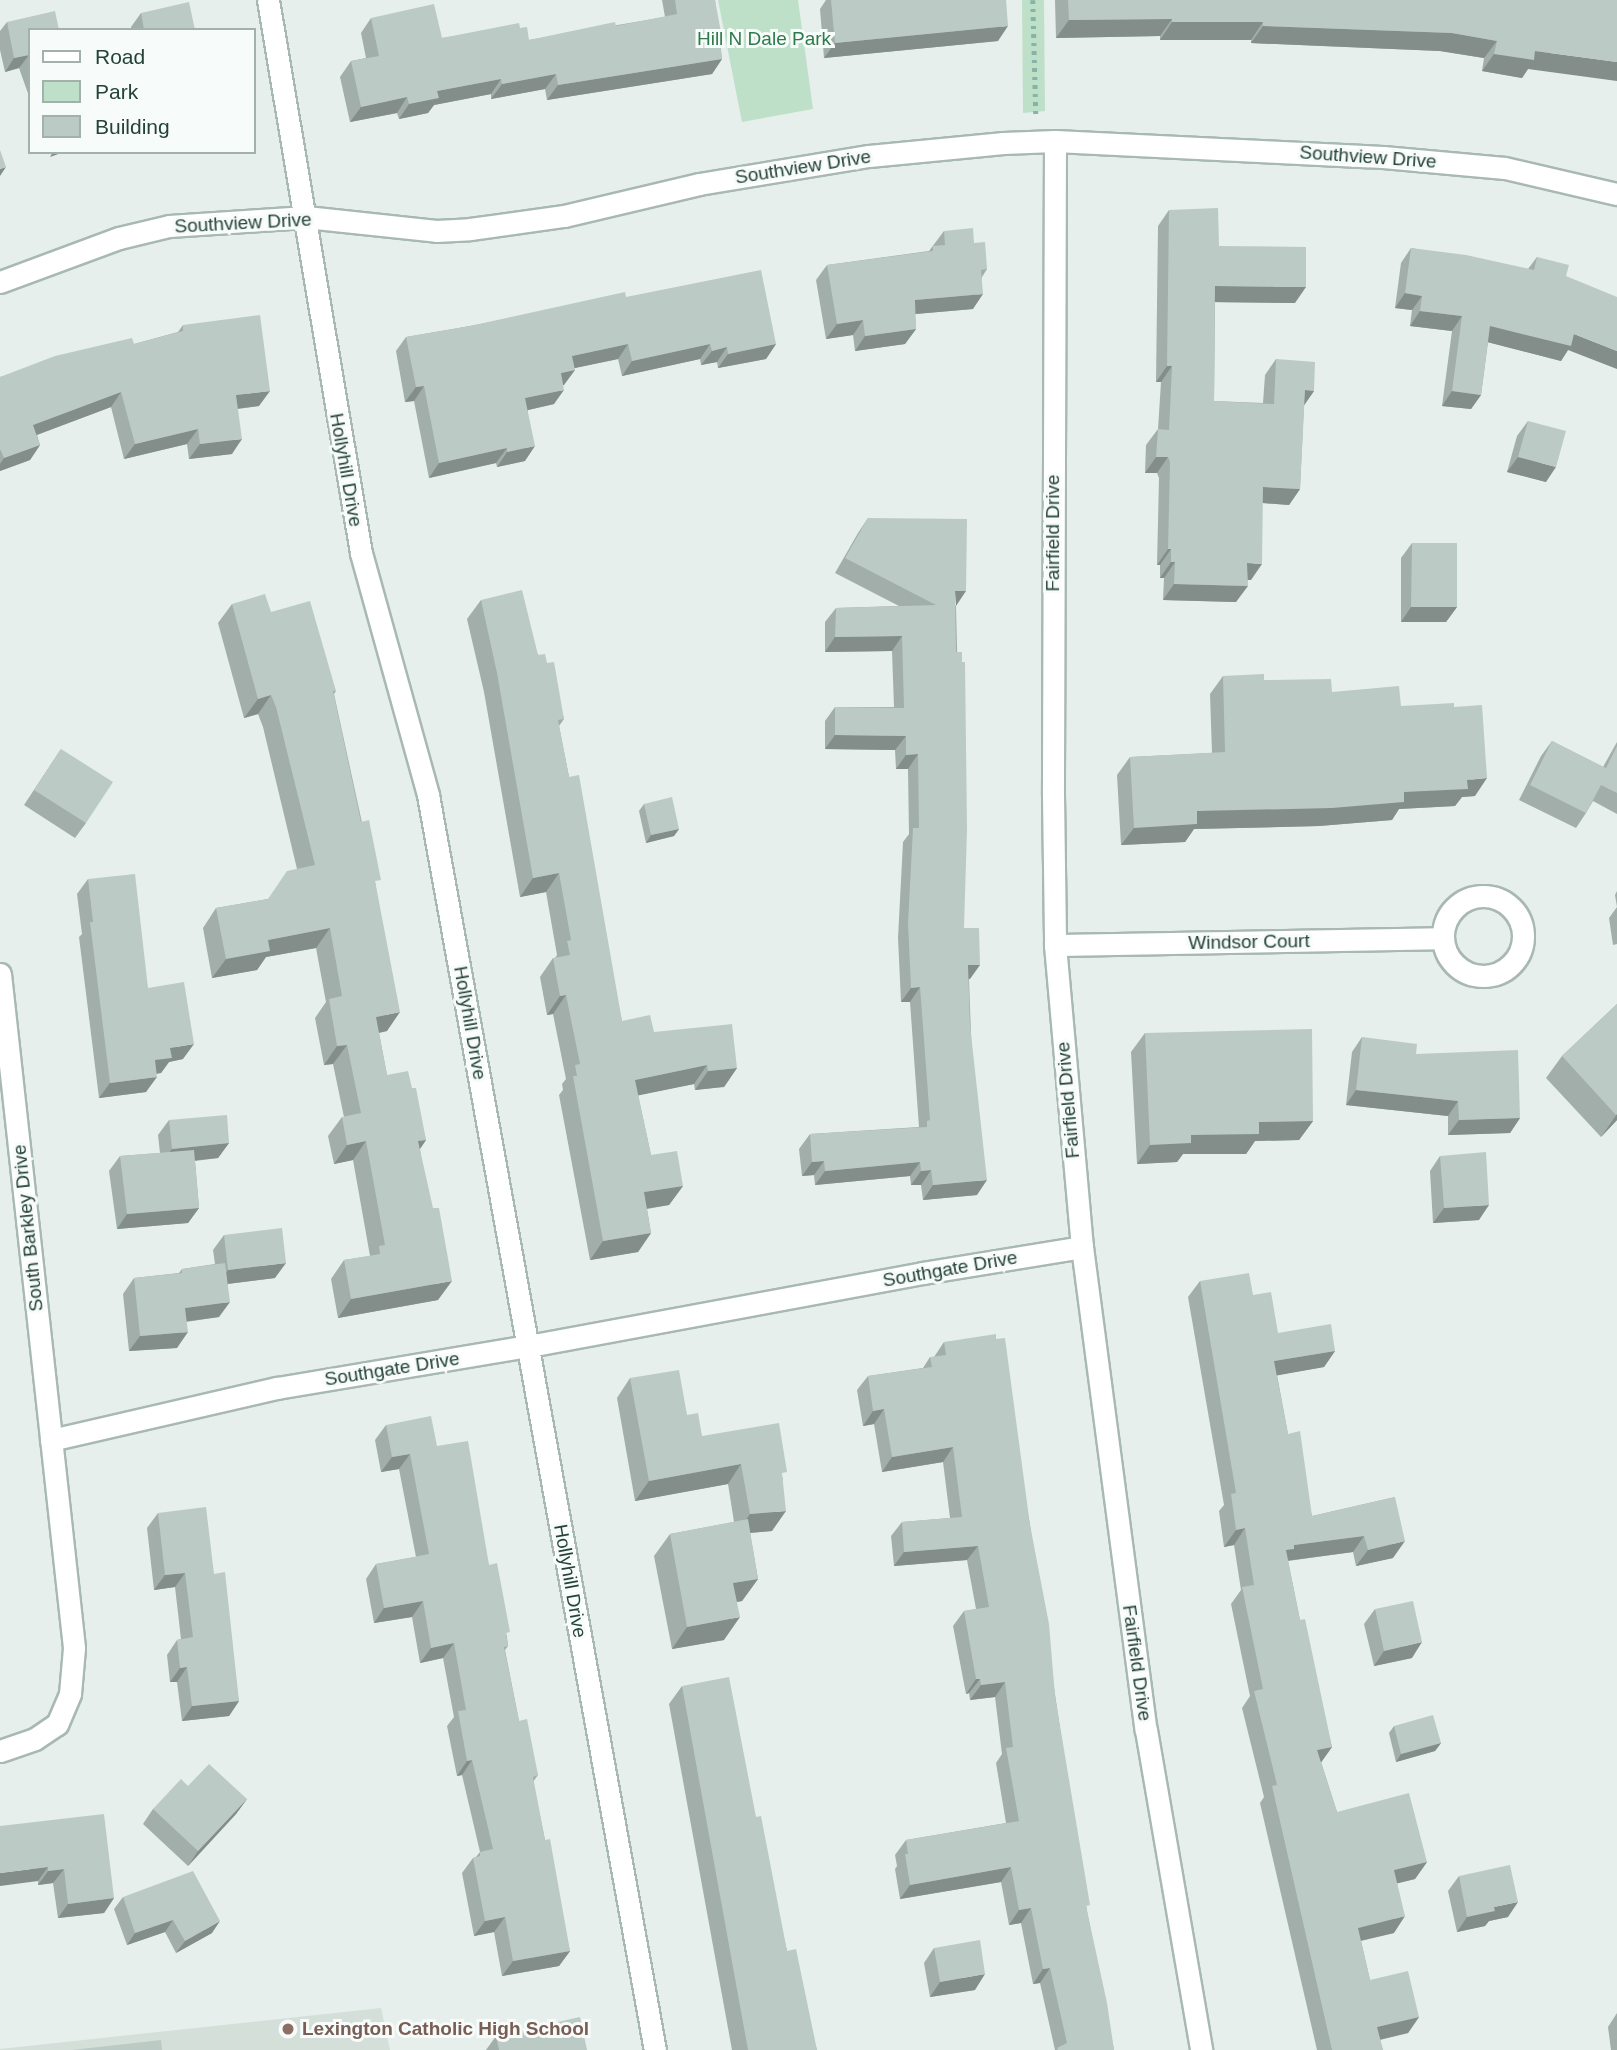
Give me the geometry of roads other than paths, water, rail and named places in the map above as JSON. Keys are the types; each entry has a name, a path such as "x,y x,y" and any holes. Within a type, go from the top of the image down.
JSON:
{"street":[{"name":"Hollyhill Drive","path":"268,0 361,553 428,795 655,2050"},
{"name":"Southview Drive","path":"0,282 119,238 169,226 306,217 436,231 470,229 564,216 699,184 869,156 1055,141 1383,157 1505,168 1617,194"},
{"name":"Fairfield Drive","path":"1055,141 1055,945 1082,1247 1146,1730 1201,2050"},
{"name":"Windsor Court","path":"1055,945 1443,938"},
{"name":"South Barkley Drive","path":"0,974 51,1440"},
{"name":"Southgate Drive","path":"51,1440 278,1388 1082,1247"},
{"path":"0,1751 35,1739 57,1724 70,1694 74,1648 51,1440"}],"place":[{"name":"Lexington Catholic High School","path":"288,2029"}],"park label":[{"name":"Hill N Dale Park","path":"764,39"}]}
